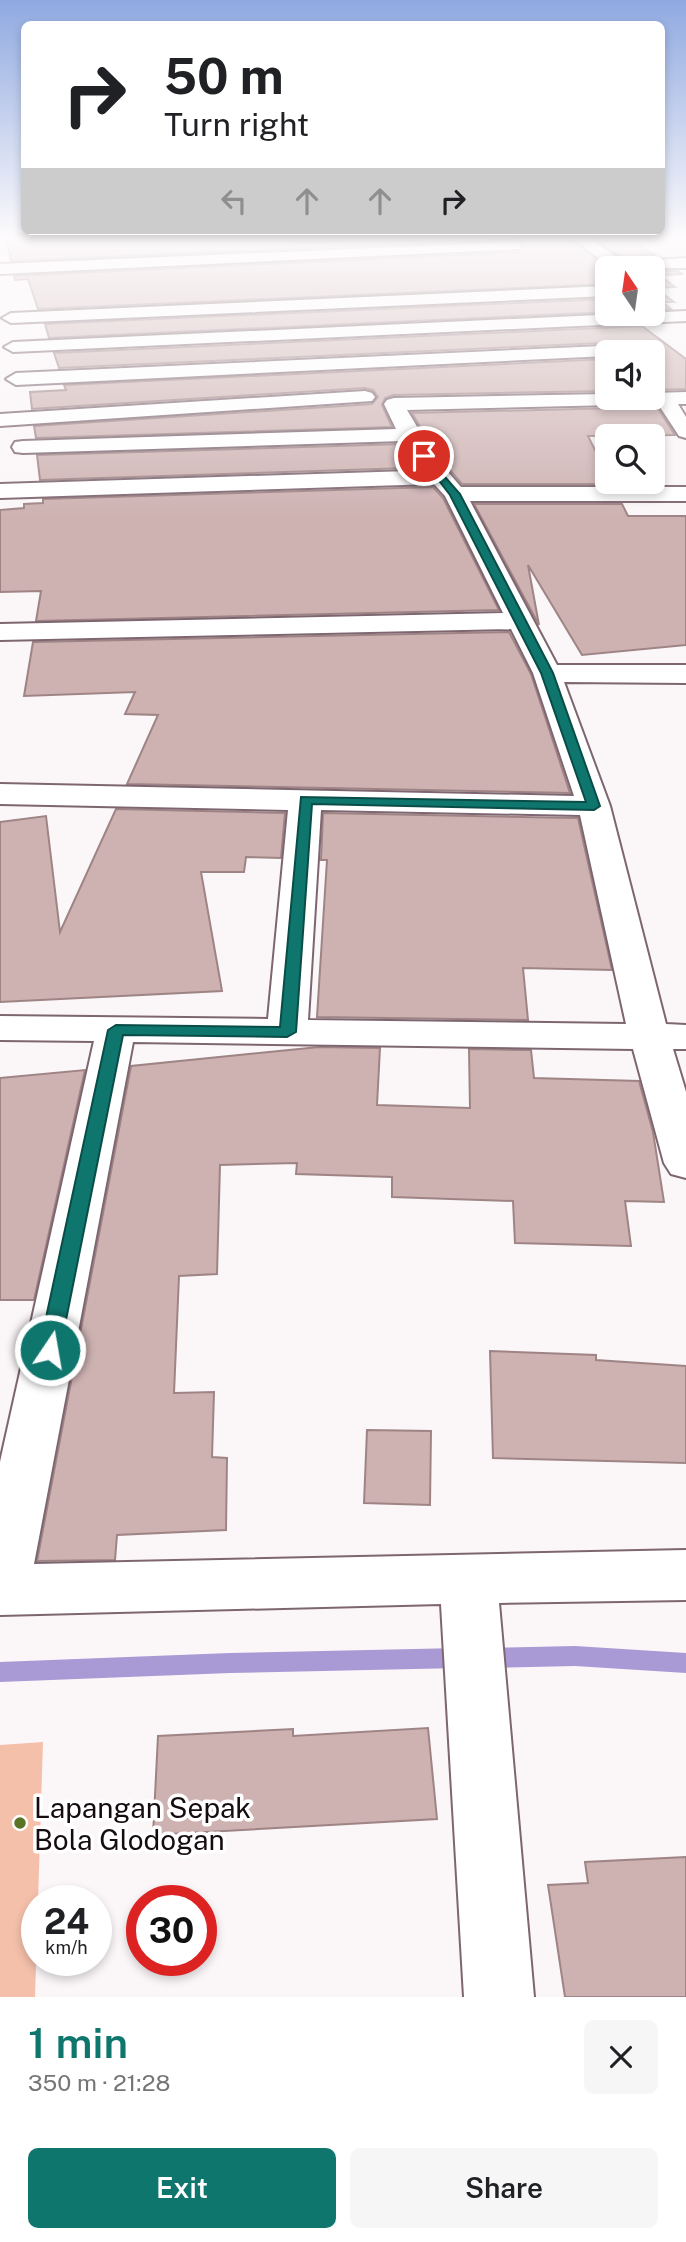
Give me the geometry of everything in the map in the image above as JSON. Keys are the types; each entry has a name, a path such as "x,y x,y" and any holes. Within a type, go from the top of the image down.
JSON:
{"street":[{"path":"10,331 13,387 27,490"},
{"path":"323,331 346,363 365,397"},
{"path":"13,387 325,334 379,331"},
{"path":"13,387 346,363 595,352"},
{"path":"521,355 567,400"},
{"path":"434,359 469,402"},
{"path":"13,387 130,410 365,397 394,404 675,398 686,432"},
{"path":"394,404 409,435 448,486 547,673 594,806 667,1037 686,1163"},
{"path":"130,410 140,444"},
{"path":"23,447 409,435"},
{"path":"0,491 448,486 686,494"},
{"path":"0,632 520,621"},
{"path":"547,673 686,674"},
{"path":"0,794 594,806"},
{"path":"287,1032 305,800"},
{"path":"0,1028 667,1037"},
{"path":"116,1030 0,1590 469,1593 686,1574"},
{"path":"469,1593 499,1997"}],"shaded area":[{"name":"Lapangan Sepak Bola Glodogan","path":"43,1742 39,1885 21,1885 21,1976 36,1976 35,1997 0,1997 0,1745"}],"building":[{"path":"47,331 195,331 49,338"},
{"path":"529,331 649,331 661,340 595,340 595,343 59,368 54,353"},
{"path":"665,343 686,359 686,389 665,390"},
{"path":"595,360 595,391 393,395 385,398 382,405 392,427 36,438 34,426 372,404 378,397 373,390 365,388 32,409 30,392 66,390 64,385"},
{"path":"595,409 659,410 675,435 665,435 665,424 595,424 595,436 588,436 595,450 595,484 462,484 450,470 440,467 40,480 37,455 402,444 412,459 430,461 435,452 412,413"},
{"path":"433,487 443,498 499,610 36,621 41,591 0,592 0,510 24,508 24,504 43,503 43,499"},
{"path":"474,504 622,504 628,516 686,516 686,645 582,655 528,565 539,625"},
{"path":"509,632 531,674 570,793 127,784 158,715 125,714 135,692 24,696 33,642"},
{"path":"116,809 285,813 281,858 246,857 244,872 201,872 222,991 0,1002 0,822 46,816 60,932"},
{"path":"323,813 578,818 612,970 523,968 528,1020 317,1017 327,860 321,860"},
{"path":"319,1047 380,1048 377,1105 470,1108 469,1049 531,1050 534,1078 639,1081 653,1132 664,1202 625,1201 631,1246 515,1243 513,1201 392,1197 392,1177 296,1174 297,1163 220,1165 217,1274 179,1276 174,1393 214,1392 212,1457 227,1458 226,1530 117,1535 115,1560 37,1561 131,1066"},
{"path":"85,1070 34,1300 0,1300 0,1078"},
{"path":"490,1351 596,1355 596,1360 686,1366 686,1463 493,1458"},
{"path":"367,1430 431,1431 430,1505 364,1503"},
{"path":"428,1728 437,1819 153,1835 158,1736 293,1729 293,1736"},
{"path":"686,1857 686,1997 565,1997 548,1885 588,1883 585,1862"}],"waterway":[{"path":"488,1658 575,1656 686,1663"},
{"path":"0,1672 460,1658"}],"place":[{"name":"Lapangan Sepak Bola Glodogan","path":"20,1823"}],"route":[{"path":"50,1350 116,1030 287,1032 305,800 594,806 547,673 455,494 424,456"}]}
